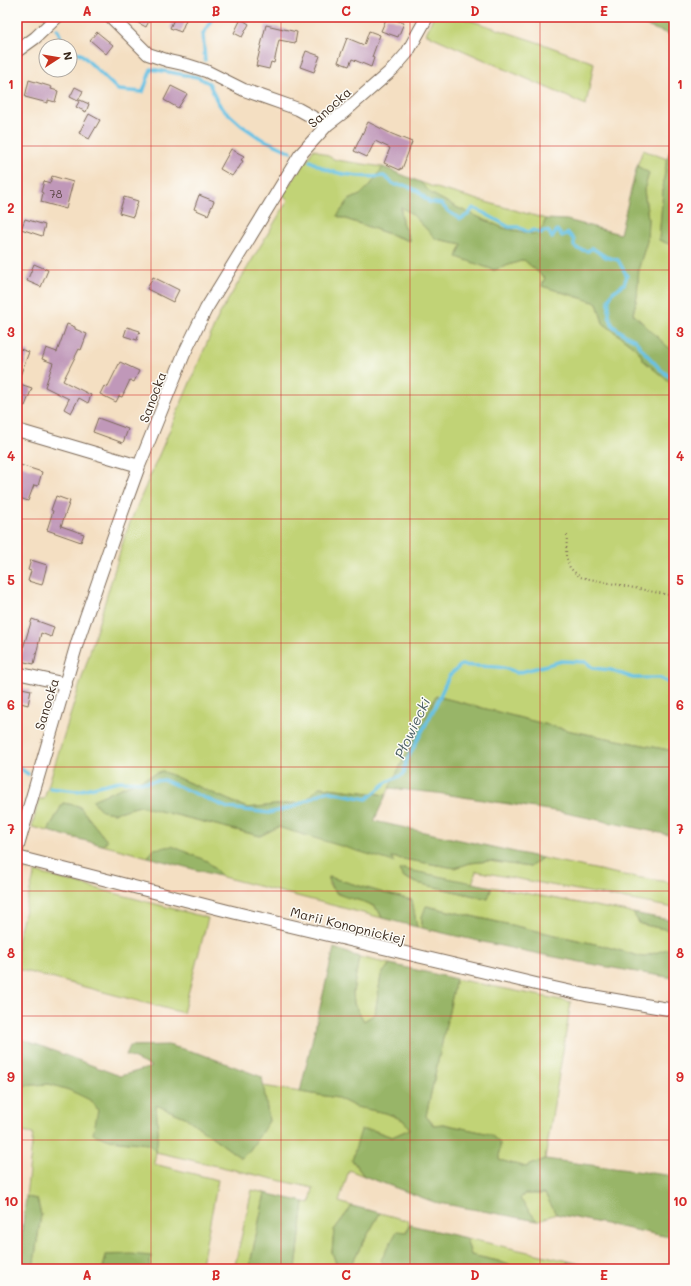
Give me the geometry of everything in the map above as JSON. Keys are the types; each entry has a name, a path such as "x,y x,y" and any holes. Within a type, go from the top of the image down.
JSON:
{"street":[{"path":"17,50 35,38 57,17"},
{"path":"111,17 148,54 206,70 244,90 298,109 327,125"},
{"name":"Sanocka","path":"17,849 78,640 139,466 184,354 206,309 300,155 327,125 393,69 407,53 427,17"},
{"path":"17,430 139,466"},
{"path":"17,673 66,684"},
{"name":"Marii Konopnickiej","path":"17,857 228,911 536,984 674,1010"}],"path":[{"path":"567,535 566,556 570,568 580,577 674,596"}],"green space":[{"path":"433,17 460,17 543,44 594,63 586,105 426,34"},
{"path":"621,17 674,17 674,36"},
{"path":"674,139 674,246 659,240 664,178 667,159"},
{"path":"314,149 336,160 383,167 372,183 360,195 349,200 337,216 409,241 402,222 401,206 412,214 436,239 463,244 458,257 494,270 524,260 545,278 542,286 597,303 603,323 638,350 644,361 674,386 674,751 571,731 436,696 386,795 320,787 304,802 247,808 162,771 93,801 102,811 114,813 140,806 260,836 278,827 393,861 391,857 455,868 470,863 489,861 530,867 542,858 623,875 674,883 674,908 476,871 472,884 403,869 399,870 403,877 417,883 488,899 492,887 633,913 640,924 674,931 674,947 642,957 604,946 427,906 422,917 422,928 417,927 412,900 329,877 329,885 337,894 368,903 378,910 382,918 223,877 207,861 154,849 148,857 102,845 107,841 79,806 63,803 48,831 32,827 39,799 44,799 126,532 219,315 288,200 283,194"},
{"path":"643,150 667,159 659,240 674,246 674,351 633,314 637,297 639,267 647,241 648,218 644,190 649,173 637,166"},
{"path":"637,166 649,173 644,190 648,218 647,241 639,267 637,297 633,314 674,351 674,386 644,361 638,350 603,323 597,303 542,286 545,278 524,260 494,270 457,257 462,244 436,239 412,214 401,207 402,222 410,241 337,216 349,200 360,195 372,183 383,167 420,182 432,194 456,207 503,228 534,234 542,228 546,219 567,220 620,234"},
{"path":"420,182 436,188 546,219 542,228 534,234 503,228 456,207 432,194"},
{"path":"436,696 571,731 674,751 674,836 561,812 437,793 389,788"},
{"path":"162,771 247,808 304,802 319,787 386,795 374,821 542,858 530,867 489,861 470,863 455,868 391,857 394,862 278,827 260,836 140,806 114,813 102,811 92,800"},
{"path":"63,803 79,806 107,841 102,845 48,831"},
{"path":"172,846 207,861 223,877 148,857 154,849"},
{"path":"403,869 492,887 488,899 417,883 403,877 399,870"},
{"path":"35,872 208,918 183,1013 17,969 17,941"},
{"path":"329,877 412,900 417,927 382,918 379,911 372,905 341,895 331,886"},
{"path":"426,906 604,946 642,957 674,947 674,978 548,956 422,928 422,917"},
{"path":"633,913 674,921 674,931 640,924"},
{"path":"334,948 359,957 353,992 354,1004 364,1021 375,1014 381,975 390,964 456,979 426,1116 433,1125 443,1124 490,1134 500,1143 499,1160 526,1167 545,1159 674,1176 674,1238 556,1214 545,1194 524,1194 520,1199 537,1221 434,1202 364,1176 352,1160 361,1130 372,1130 392,1137 410,1129 403,1120 386,1113 356,1107 338,1098 300,1092"},
{"path":"359,957 390,964 381,975 375,1014 364,1021 354,1004 353,992"},
{"path":"456,979 571,1002 545,1159 526,1167 499,1160 490,1134 443,1124 434,1125 426,1116"},
{"path":"17,1037 120,1076 152,1067 126,1055 130,1046 168,1045 201,1054 262,1077 269,1121 250,1150 241,1158 185,1117 156,1105 158,1132 156,1152 149,1144 110,1140 93,1134 98,1110 92,1101 69,1090 49,1084 17,1086"},
{"path":"49,1084 72,1091 90,1100 103,1121 110,1140 149,1144 156,1151 158,1132 156,1105 185,1117 241,1158 269,1121 263,1086 338,1098 356,1107 386,1113 403,1120 410,1129 392,1137 373,1130 352,1160 364,1176 349,1170 339,1202 352,1206 334,1230 332,1252 338,1269 296,1268 304,1202 310,1203 313,1188 156,1152 154,1164 218,1180 201,1269 149,1269 151,1256 106,1255 103,1269 33,1269 41,1215 37,1199 26,1197 33,1134 17,1131 17,1086"},
{"path":"252,1190 265,1193 249,1269 234,1269"},
{"path":"265,1193 304,1202 296,1268 298,1269 249,1269"},
{"path":"524,1194 545,1194 556,1214 537,1221 520,1199"},
{"path":"26,1197 37,1199 41,1215 33,1269 18,1269"},
{"path":"352,1206 380,1213 350,1266 353,1269 338,1269 332,1252 334,1230"},
{"path":"380,1213 409,1221 407,1230 381,1260 387,1269 353,1269 350,1266"},
{"path":"410,1225 466,1238 471,1255 498,1261 519,1269 387,1269 381,1260 397,1231 406,1232"},
{"path":"466,1238 568,1261 565,1269 519,1269 498,1261 471,1255"},
{"path":"131,1254 151,1256 149,1269 103,1269 106,1255"},
{"path":"568,1261 592,1267 592,1269 565,1269"}],"building":[{"path":"127,17 151,17 146,27"},
{"path":"175,17 187,17 181,32 170,28"},
{"path":"387,17 404,23 398,37 381,31"},
{"path":"241,19 249,24 242,37 234,33"},
{"path":"266,25 297,32 295,43 279,40 274,63 271,62 269,69 256,66"},
{"path":"369,31 380,35 372,57 374,58 371,67 352,59 349,66 338,62 347,38 364,45"},
{"path":"97,32 113,45 106,54 90,40"},
{"path":"306,51 320,56 314,72 300,67"},
{"path":"29,80 52,87 51,89 58,91 55,102 48,100 48,103 25,97"},
{"path":"171,86 187,94 178,108 164,100"},
{"path":"75,87 83,91 78,101 70,97"},
{"path":"80,100 89,104 86,112 76,107"},
{"path":"89,114 100,120 89,139 79,133"},
{"path":"368,122 412,142 402,169 400,168 400,170 384,163 390,148 375,141 367,157 354,151"},
{"path":"231,149 244,156 241,160 243,161 232,176 220,169"},
{"path":"52,176 73,182 66,209 41,202 43,193 41,192 44,181 50,183"},
{"path":"199,195 214,201 208,215 194,209"},
{"path":"124,197 138,201 133,217 119,213"},
{"path":"25,219 45,225 42,236 21,229"},
{"path":"34,264 48,270 41,287 27,281"},
{"path":"153,277 179,290 173,302 147,289"},
{"path":"67,324 87,334 81,350 79,349 63,381 91,395 88,403 79,398 71,413 64,409 69,399 45,387 53,363 42,359 46,348 57,352"},
{"path":"127,327 140,331 137,340 124,336"},
{"path":"17,348 29,352 18,381 17,380"},
{"path":"120,362 139,371 134,382 130,380 122,397 119,396 116,402 100,394 104,386 107,388"},
{"path":"17,383 32,388 25,406 17,403"},
{"path":"98,418 128,429 123,443 93,432"},
{"path":"17,464 42,472 38,486 34,485 28,501 17,497"},
{"path":"56,496 70,501 61,526 84,534 81,542 47,530 53,511 51,510"},
{"path":"31,560 47,565 42,585 28,581 31,571 28,570"},
{"path":"32,619 54,627 51,637 41,633 34,664 20,661"},
{"path":"17,687 31,690 28,705 17,702"}],"waterway":[{"path":"205,60 203,34 213,17"},
{"path":"57,29 61,38"},
{"path":"78,53 118,90 143,92 151,69 197,77 209,83 221,107 241,125 260,138 291,152"},
{"path":"310,161 330,171 349,175 384,176 395,185 404,185 418,191 429,202 441,204 449,212 461,219 469,214 473,208 509,227 518,227 528,232 534,230 541,233 544,231 549,232 552,238 557,230 562,236 568,233 574,240 574,246 578,249 588,251 592,248 606,257 618,260 627,276 624,284 613,292 609,299 609,315 613,326 635,340 661,370 674,380"},
{"name":"Płowiecki","path":"50,788 77,791 119,781 145,782 164,780 228,808 269,813 293,807 326,791 367,799 387,782 404,774 406,762 435,707 449,676 461,665 498,667 517,673 562,661 586,662 593,668 611,670 633,678 659,678 669,683 674,683"},
{"name":"Płowiecki","path":"17,766 28,774"}]}
